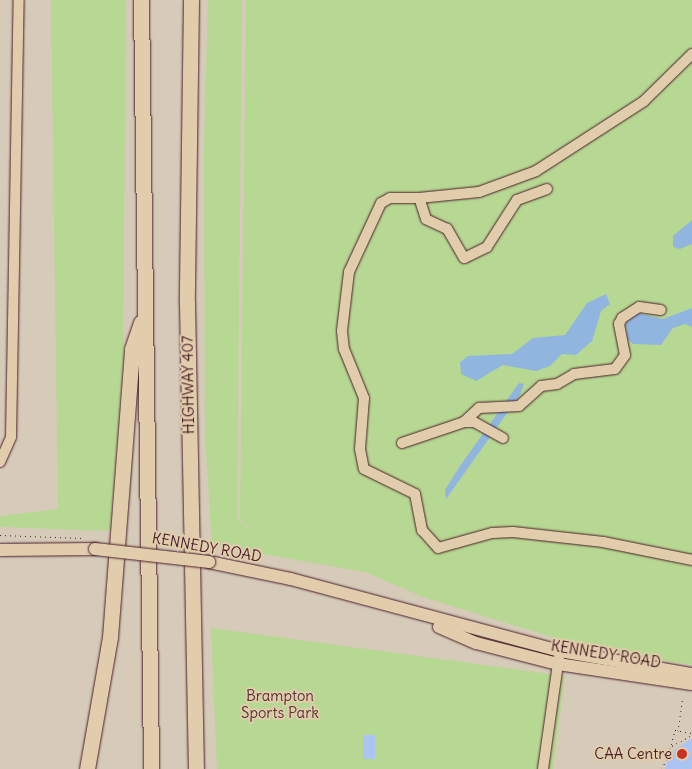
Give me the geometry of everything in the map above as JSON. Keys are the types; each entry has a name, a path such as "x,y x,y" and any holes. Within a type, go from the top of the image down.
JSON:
{"highway":[{"path":"141,0 151,769"},
{"name":"HIGHWAY 407","path":"191,0 187,303 196,769"},
{"path":"87,769 102,696 117,576 132,349 144,313"}],"main road":[{"name":"KENNEDY ROAD","path":"0,550 95,549 209,562 291,579 403,611 476,643 559,657 692,684"},
{"name":"KENNEDY ROAD","path":"559,657 692,674"}],"lane":[{"path":"0,462 11,437 19,0"},
{"path":"692,54 644,101 536,171 479,192 419,198 390,198 381,203 350,272 342,331 344,348 364,398 360,449 364,469 415,494 422,530 438,548 492,533 513,532 603,542 692,560"},
{"path":"419,198 426,219 447,229 464,258 487,247 517,200 547,189"},
{"path":"464,422 479,408 519,406 541,386 557,384 574,374 615,369 625,355 619,324 622,318 639,307 661,310"},
{"path":"402,443 464,422 474,422 503,438"},
{"path":"543,769 559,657"}],"path":[{"path":"0,535 86,538"},
{"path":"678,731 683,697"},
{"path":"662,769 675,730 692,734"},
{"path":"670,749 692,734"}],"green space":[{"path":"51,0 126,0 123,362 110,531 0,527 0,516 58,509"},
{"path":"208,0 242,0 237,518 257,535 240,519 246,0 692,0 692,665 587,648 423,597 365,572 212,545 205,434 204,145"},
{"name":"Brampton Sports Park","path":"211,628 565,676 553,769 217,769"}],"water":[{"path":"692,220 692,244 680,249 673,247 673,236"},
{"path":"606,294 610,304 601,311 592,341 576,355 562,354 550,366 536,371 503,365 476,381 461,374 460,362 468,356 512,354 533,338 565,335 587,303"},
{"path":"692,308 692,327 685,324 673,328 661,345 633,344 627,339 626,323 637,313 663,319"},
{"path":"519,383 524,384 520,395 446,499 445,490 460,466"}],"building":[{"path":"363,735 375,735 375,759 363,759"},
{"name":"CAA Centre","path":"692,738 692,769 665,769 670,753"}],"place":[{"name":"CAA Centre","path":"682,754"}]}
